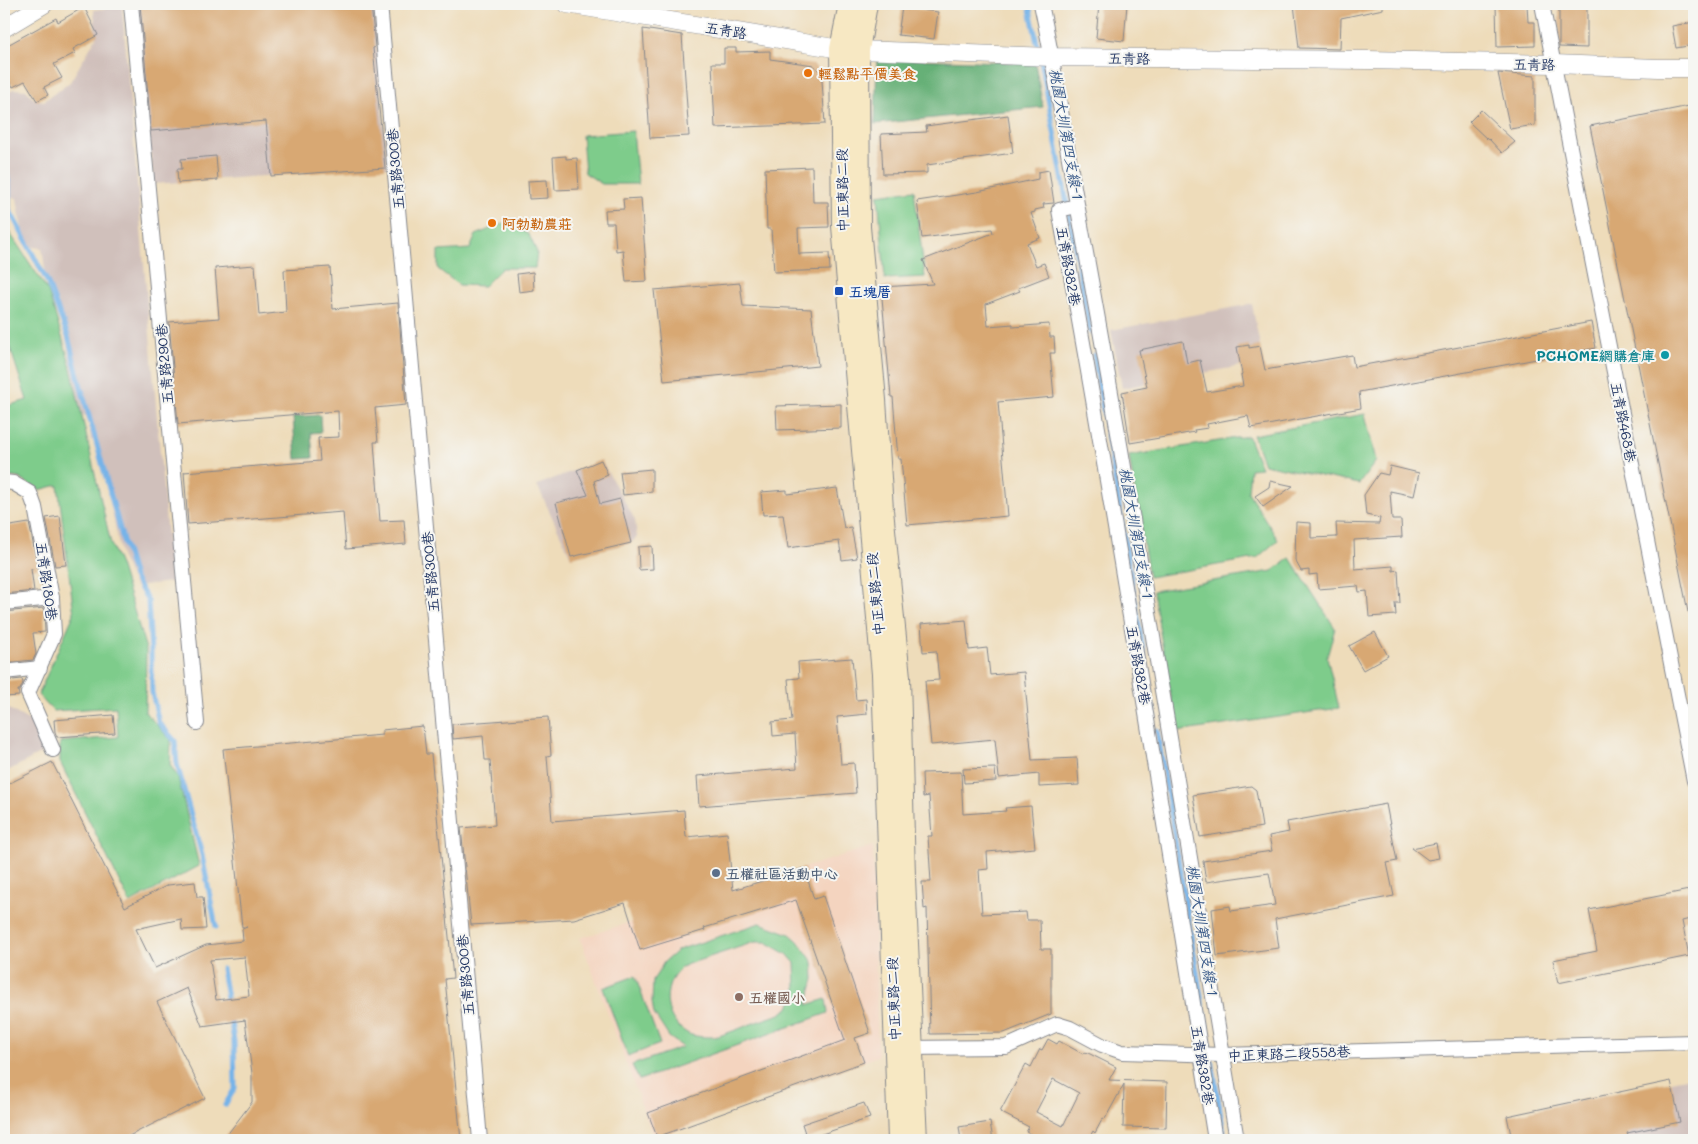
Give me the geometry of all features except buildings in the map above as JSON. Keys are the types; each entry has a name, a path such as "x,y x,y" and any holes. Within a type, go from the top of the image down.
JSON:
{"main road":[{"path":"849,4 849,50"},
{"path":"849,50 867,4"},
{"name":"中正東路二段","path":"849,50 860,227 876,400 882,510 900,678 905,878 903,1048 898,1140"},
{"name":"中正東路二段","path":"903,1048 917,1140"}],"street":[{"path":"4,28 44,4"},
{"name":"五青路290巷","path":"131,4 197,723"},
{"name":"五青路300巷","path":"380,4 480,1140"},
{"name":"五青路","path":"568,4 849,50 1053,57 1377,60 1694,68"},
{"name":"五青路382巷","path":"1041,4 1053,57 1106,357 1236,1140"},
{"name":"五青路468巷","path":"1542,4 1694,781"},
{"name":"五青路382巷","path":"1078,206 1059,210 1149,725 1215,1140"},
{"name":"五青路180巷","path":"4,482 13,483 30,493 35,507 52,598 54,634 28,693 53,750"},
{"path":"4,603 52,598"},
{"path":"4,672 40,668"},
{"name":"中正東路二段558巷","path":"903,1048 1006,1046 1057,1024 1122,1052 1222,1055 1694,1042"}],"shaded area":[{"path":"135,4 373,4 387,167 154,184"},
{"path":"122,6 171,582 135,586 121,556 98,440 91,440 88,416 82,415 58,301 48,291 42,248 25,246 17,198 11,197 6,147 4,147 4,94 14,89 26,90 34,99 44,101 70,82 96,38 94,10"},
{"path":"1252,304 1263,362 1122,388 1111,330"},
{"path":"601,460 635,520 637,537 631,543 571,557 537,485"},
{"path":"4,706 33,723 45,751 4,773"},
{"name":"五權國小","path":"873,846 878,1056 654,1139 580,938"},
{"path":"1694,1076 1694,1140 1629,1140 1627,1133 1680,1122 1671,1081"}],"green space":[{"path":"877,58 1035,63 1043,107 875,124"},
{"path":"633,131 638,184 602,184 585,173 582,135"},
{"path":"914,190 925,277 885,279 878,195"},
{"path":"508,221 529,235 537,252 535,268 502,268 484,286 459,285 438,269 438,251 470,249 476,235"},
{"path":"4,224 48,291 69,360 111,544 120,565 146,649 145,712 171,740 170,765 178,777 199,866 130,903 60,762 60,742 118,737 116,707 53,711 38,695 74,614 58,485 39,490 19,478 4,476 4,407 27,400 4,329"},
{"path":"1365,414 1376,461 1359,484 1264,464 1253,435"},
{"path":"320,415 321,432 311,433 313,458 296,459 293,417"},
{"path":"1248,436 1261,468 1250,469 1248,492 1278,540 1257,558 1149,577 1129,456"},
{"path":"1290,558 1335,628 1327,657 1339,708 1177,732 1153,591 1272,571"},
{"path":"760,923 790,934 798,941 813,962 814,979 807,1005 826,999 828,1013 639,1080 632,1065 683,1047 669,1037 654,1014 652,1002 653,980 664,962 678,950","holes":["755,942 766,942 787,954 795,963 796,989 789,1008 780,1014 714,1037 693,1035 678,1026 672,1018 667,999 668,990 677,972 685,965"]},
{"path":"635,976 660,1044 628,1056 603,988"}],"waterway":[{"name":"桃園大圳第四支線-1","path":"1029,4 1037,43"},
{"name":"桃園大圳第四支線-1","path":"1041,60 1090,331"},
{"path":"4,159 9,186 9,209 47,281 68,336 134,577 148,601 152,692 159,723 175,741 177,764 202,855 216,927"},
{"name":"桃園大圳第四支線-1","path":"1094,355 1154,715"},
{"name":"桃園大圳第四支線-1","path":"1157,730 1209,1045"},
{"path":"222,969 228,1004"},
{"path":"225,1105 235,1088 234,1041 230,1017"},
{"name":"桃園大圳第四支線-1","path":"1212,1062 1225,1140"}],"place":[{"name":"輕鬆點平價美食","path":"808,73"},
{"name":"阿勃勒農莊","path":"492,223"},
{"name":"五塊厝","path":"839,291"},
{"name":"PCHOME網購倉庫","path":"1665,355"},
{"name":"五權社區活動中心","path":"716,873"},
{"name":"五權國小","path":"739,997"}]}
